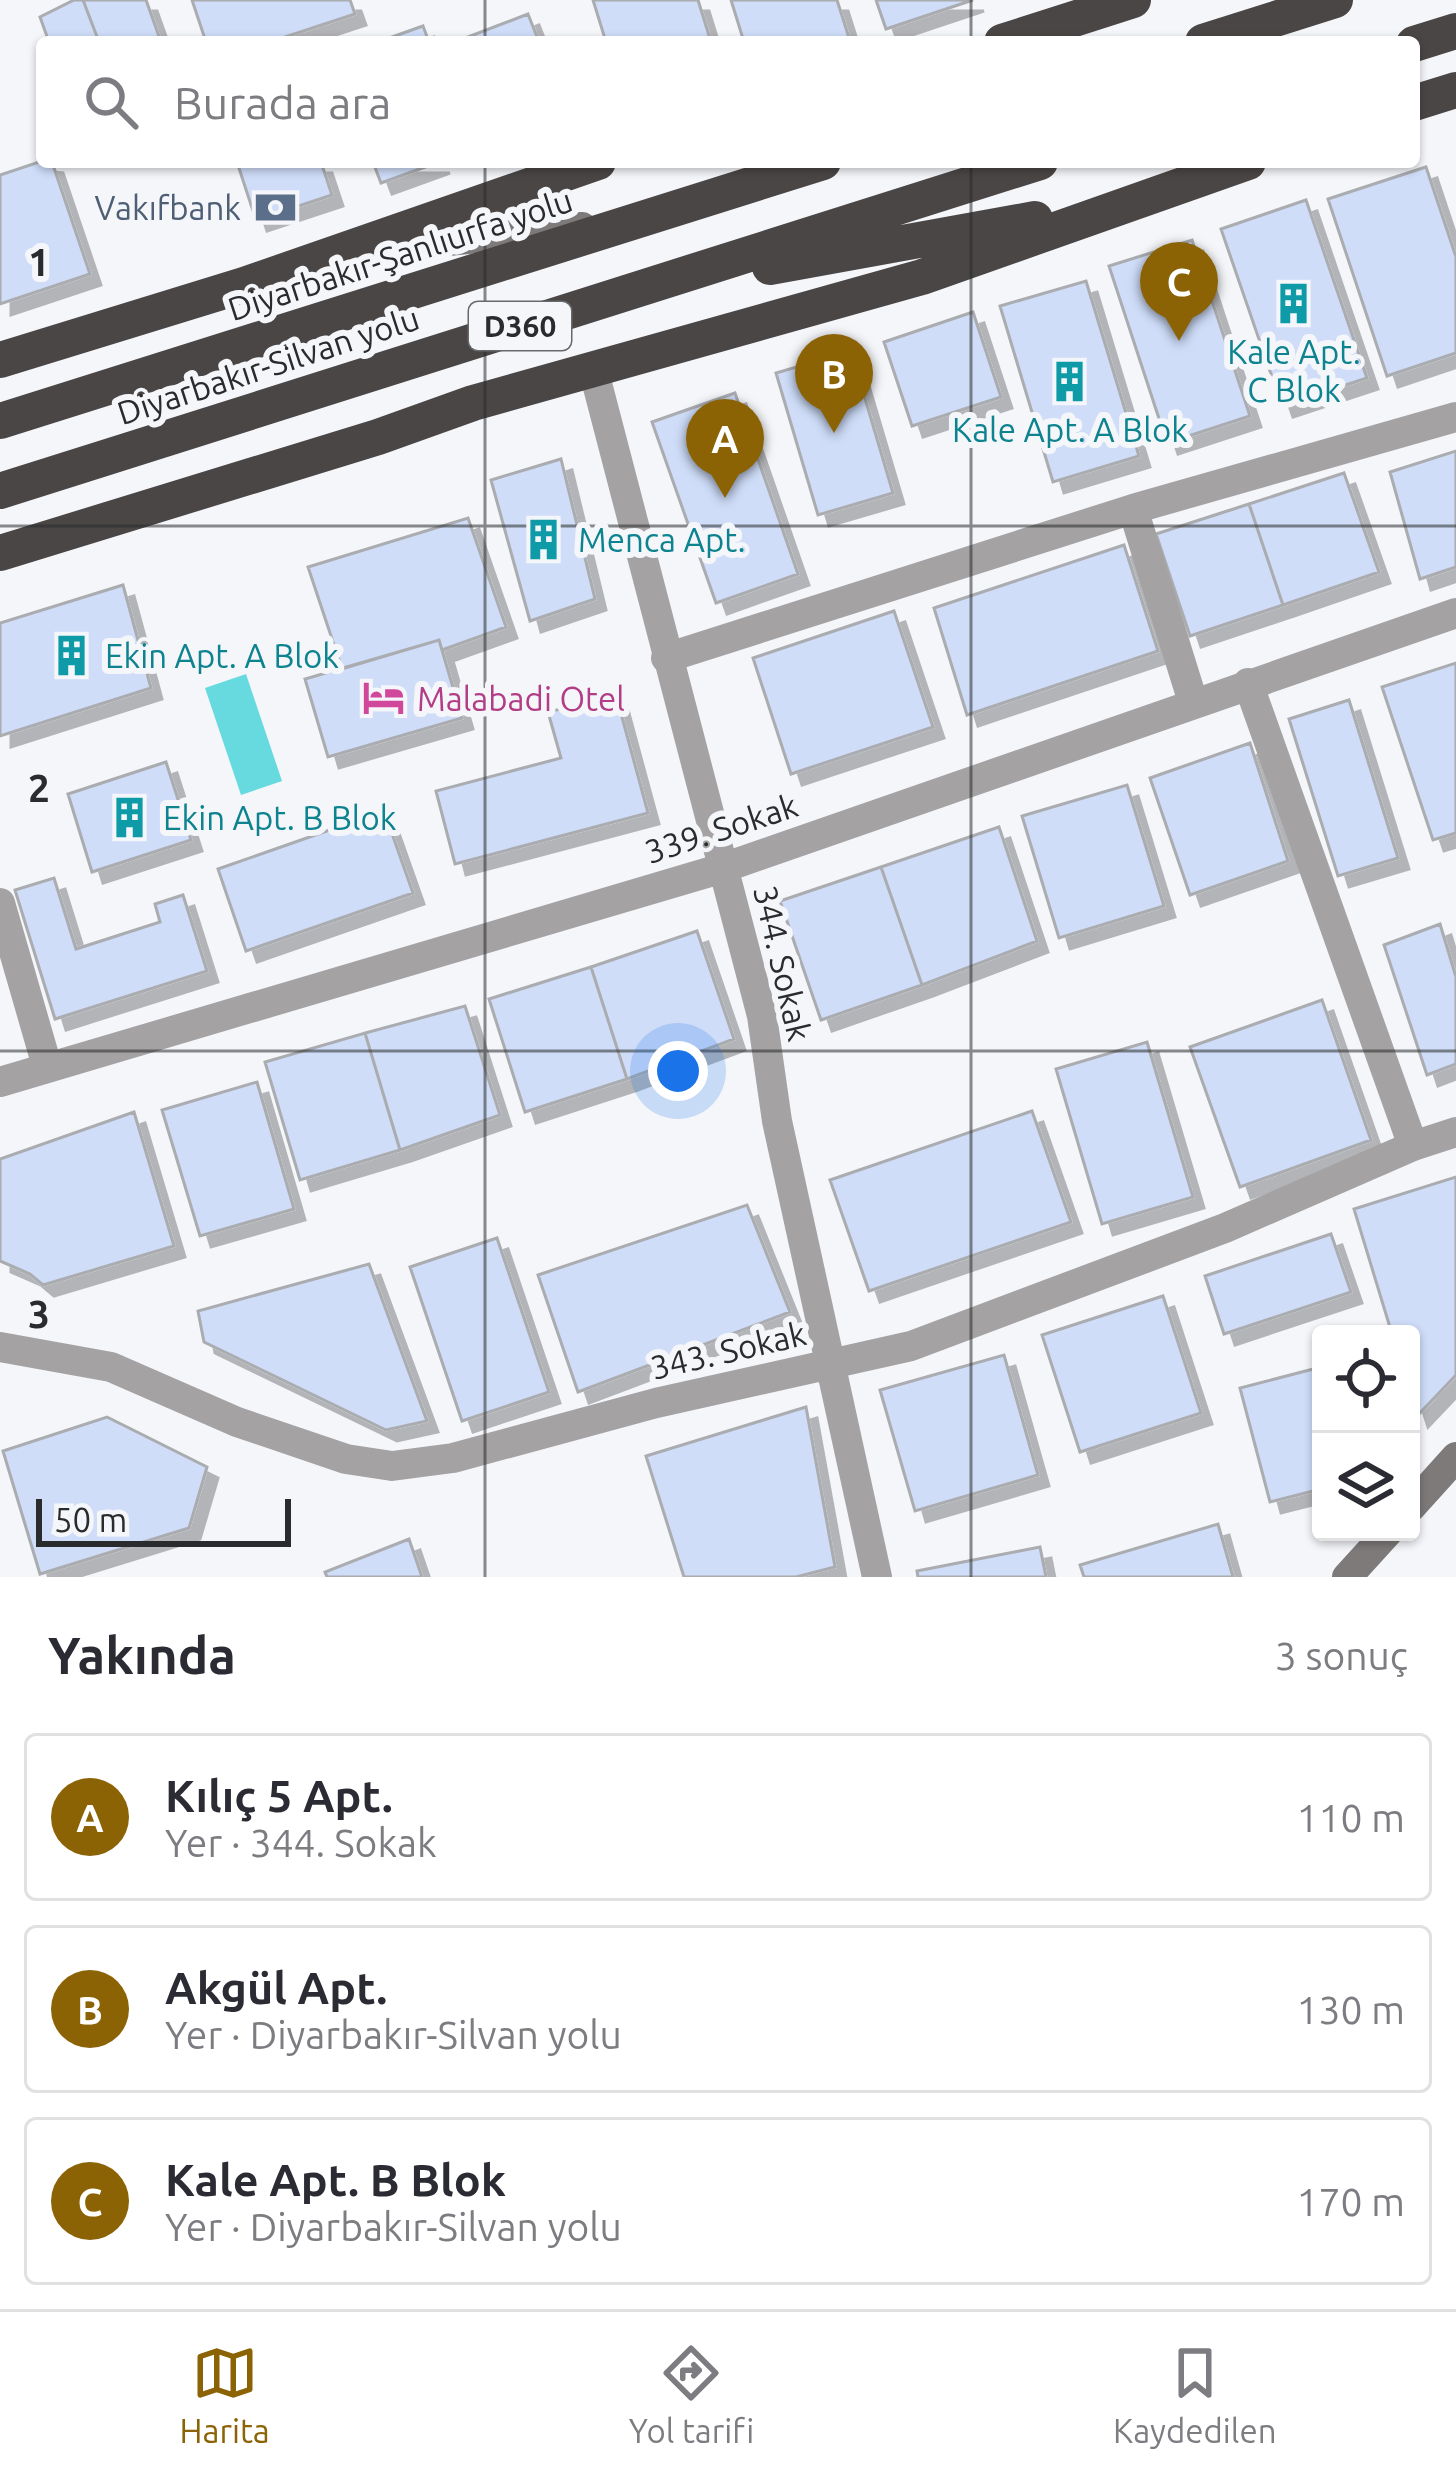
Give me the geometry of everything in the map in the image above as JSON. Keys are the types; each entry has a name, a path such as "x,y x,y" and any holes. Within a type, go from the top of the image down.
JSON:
{"highway":[{"path":"1222,36 1335,0"},
{"path":"1020,36 1119,4"},
{"path":"1420,42 1456,31"},
{"path":"1420,102 1456,90"},
{"path":"0,360 244,285 580,168"},
{"name":"Diyarbakır-Şanlıurfa yolu","path":"0,421 804,168"},
{"name":"Diyarbakır-Silvan yolu","path":"0,491 1021,168"},
{"path":"0,553 473,404 922,277 1231,168"},
{"path":"613,296 1146,198"}],"street":[{"path":"1074,36 1119,4"},
{"path":"329,254 630,223"},
{"name":"344. Sokak","path":"594,372 761,1016 777,1121 877,1577"},
{"path":"666,658 1133,509 1456,417"},
{"path":"1133,509 1193,702"},
{"name":"339. Sokak","path":"0,1082 723,868 1456,613"},
{"path":"1248,683 1413,1146"},
{"path":"0,903 47,1066"},
{"name":"343. Sokak","path":"0,1347 111,1367 237,1422 346,1459 392,1466 453,1458 656,1402 911,1346 1225,1228 1456,1132"},
{"path":"1420,1497 1456,1457"},
{"path":"1347,1577 1380,1541"}],"water":[{"path":"246,674 282,781 241,795 205,688"}],"building":[{"path":"83,0 97,36 47,36 40,17"},
{"path":"83,0 146,0 159,36 97,36"},
{"path":"192,0 350,0 355,14 288,36 204,36"},
{"path":"593,0 698,0 709,36 604,36"},
{"path":"731,0 837,0 848,36 742,36"},
{"path":"876,0 973,0 886,29"},
{"path":"528,14 537,36 471,36"},
{"path":"423,26 427,36 395,36"},
{"path":"36,163 36,168 54,168 90,274 0,304 0,175"},
{"path":"1426,167 1456,257 1456,353 1387,376 1328,199"},
{"path":"239,168 323,168 332,195 256,220"},
{"path":"375,168 422,168 381,183"},
{"name":"Kale Apt. C Blok","path":"1306,200 1367,378 1282,406 1221,229"},
{"path":"1192,240 1250,416 1167,443 1109,266"},
{"name":"Kale Apt. A Blok","path":"1086,281 1139,456 1053,482 1000,306"},
{"path":"973,312 1001,397 912,426 884,342"},
{"path":"851,351 893,493 818,515 776,373"},
{"path":"735,393 798,574 716,603 652,422"},
{"path":"1456,451 1456,567 1420,579 1390,472"},
{"name":"Menca Apt.","path":"561,459 595,599 530,621 491,480"},
{"path":"1344,473 1379,572 1283,605 1249,504"},
{"path":"1249,504 1283,605 1190,636 1156,534"},
{"path":"468,518 506,627 442,650 439,640 342,669 308,567"},
{"path":"1124,545 1158,651 967,715 934,608"},
{"name":"Ekin Apt. A Blok","path":"123,585 151,688 0,736 0,623"},
{"path":"894,611 933,727 791,774 753,658"},
{"name":"Malabadi Otel","path":"439,640 462,718 328,757 305,679"},
{"path":"1456,663 1456,833 1433,840 1382,687"},
{"path":"616,695 648,813 455,864 436,791 561,758 548,712"},
{"path":"1349,700 1398,858 1338,876 1289,719"},
{"path":"1250,743 1288,861 1190,895 1150,778"},
{"name":"Ekin Apt. B Blok","path":"166,762 191,840 92,872 68,794"},
{"path":"1127,785 1164,906 1059,938 1022,816"},
{"path":"384,811 413,893 246,951 218,869"},
{"path":"999,827 1037,941 922,985 881,867"},
{"path":"881,867 922,985 821,1020 780,901"},
{"path":"54,878 76,949 160,922 155,904 183,895 207,971 55,1019 15,890"},
{"path":"1440,924 1456,977 1456,1064 1427,1075 1384,945"},
{"path":"697,931 734,1039 627,1079 591,967"},
{"path":"591,967 627,1079 525,1112 489,999"},
{"path":"1322,1000 1371,1140 1240,1187 1190,1047"},
{"path":"465,1006 500,1115 400,1150 365,1033"},
{"path":"365,1033 400,1150 300,1180 265,1062"},
{"path":"1147,1042 1193,1197 1102,1224 1056,1069"},
{"path":"257,1082 294,1209 200,1236 162,1110"},
{"path":"1032,1111 1071,1222 869,1291 830,1180"},
{"path":"134,1112 174,1246 43,1285 0,1261 0,1159"},
{"path":"1456,1177 1456,1375 1420,1413 1420,1325 1389,1325 1354,1209"},
{"path":"747,1205 790,1312 578,1392 538,1275"},
{"path":"1331,1234 1351,1292 1224,1334 1205,1276"},
{"path":"497,1238 549,1392 462,1421 410,1267"},
{"path":"369,1264 427,1421 386,1430 204,1342 198,1311"},
{"path":"1163,1296 1201,1413 1080,1452 1042,1335"},
{"path":"1004,1355 1038,1475 915,1511 880,1390"},
{"path":"1312,1369 1312,1491 1270,1502 1240,1388"},
{"path":"806,1407 835,1567 796,1577 684,1577 646,1456"},
{"path":"107,1417 207,1467 189,1528 40,1574 3,1451"},
{"path":"1218,1524 1233,1577 1084,1577 1080,1565"},
{"path":"409,1539 422,1577 327,1577 325,1572"},
{"path":"1040,1547 1046,1577 918,1577 917,1571"}],"place":[{"name":"Vakıfbank","path":"275,207"},
{"name":"Kale Apt. C Blok","path":"1294,303"},
{"name":"Kale Apt. B Blok","path":"1179,341"},
{"name":"Kale Apt. A Blok","path":"1070,381"},
{"name":"Akgül Apt.","path":"834,433"},
{"name":"Kılıç 5 Apt.","path":"725,498"},
{"name":"Menca Apt.","path":"544,539"},
{"name":"Ekin Apt. A Blok","path":"71,655"},
{"name":"Malabadi Otel","path":"383,698"},
{"name":"Ekin Apt. B Blok","path":"129,817"}]}
